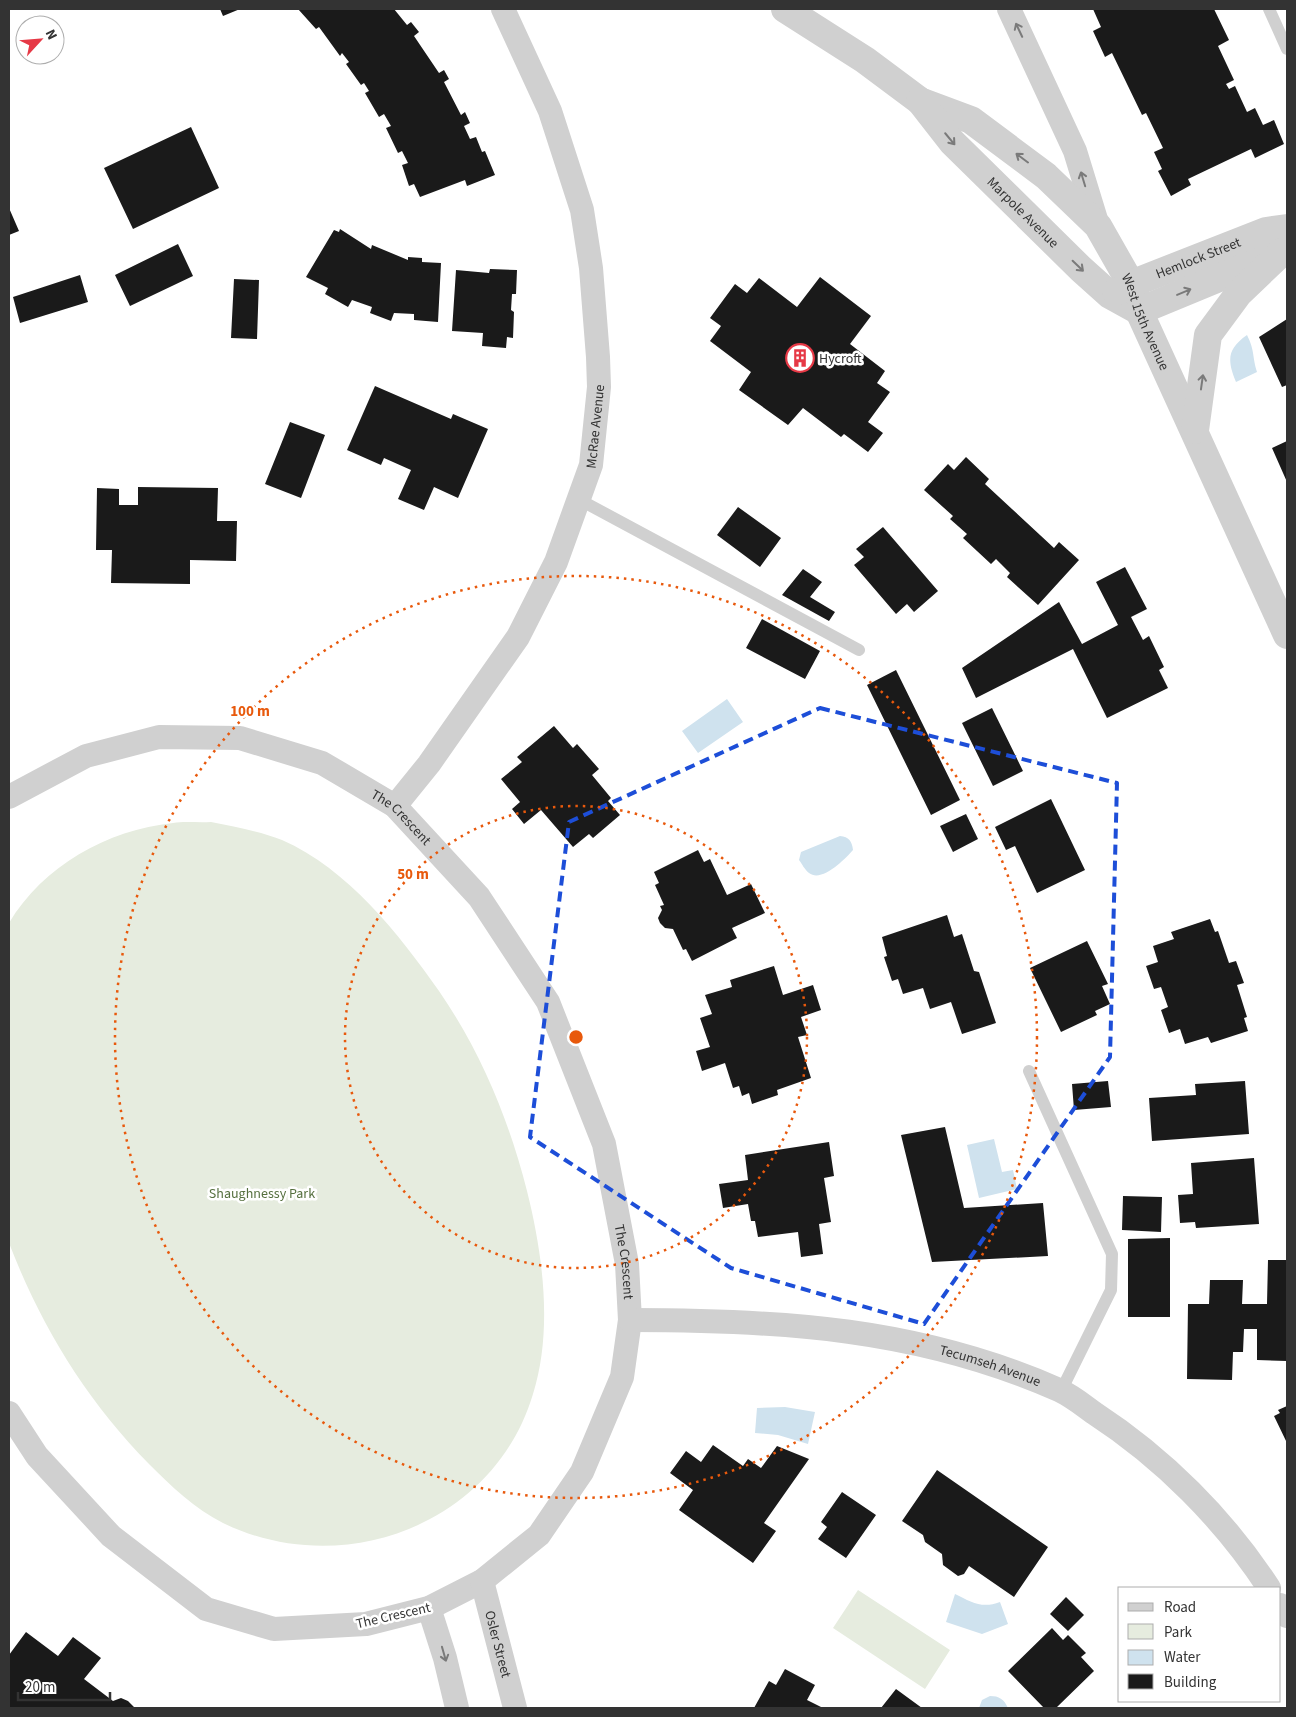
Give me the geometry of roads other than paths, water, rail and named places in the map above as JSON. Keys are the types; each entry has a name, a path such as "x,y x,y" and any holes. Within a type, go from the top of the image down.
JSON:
{"street":[{"name":"McRae Avenue","path":"396,806 429,764 518,636 556,562 580,500 591,465 599,386 591,268 582,210 560,139 526,56 503,9"},
{"name":"Marpole Avenue","path":"785,9 818,28 920,100 971,120 1046,176 1098,226"},
{"name":"West 15th Avenue","path":"1009,9 1075,152 1120,289 1140,311 1287,635"},
{"name":"Marpole Avenue","path":"920,100 952,142 1120,289"},
{"name":"Hemlock Street","path":"1120,289 1266,231 1285,243"},
{"name":"Hemlock Street","path":"1140,311 1285,243"},
{"path":"1195,430 1208,335 1239,293 1285,243"},
{"name":"The Crescent","path":"9,797 86,756 160,737 240,738 322,763 396,806 479,897 548,1002 604,1144 627,1264 630,1320 622,1377 582,1472 539,1535 482,1581 429,1608 366,1624 274,1629 206,1609 111,1536 37,1456 9,1413"},
{"name":"Tecumseh Avenue","path":"630,1320 754,1321 847,1330 954,1351 1061,1391 1130,1437 1206,1506 1255,1566 1268,1587"},
{"name":"Osler Street","path":"482,1581 515,1708"},
{"path":"429,1608 445,1658 457,1708"}],"lane":[{"path":"1269,9 1287,49"},
{"path":"580,500 859,650"},
{"path":"1030,1072 1112,1254 1111,1290 1061,1391"}],"water":[{"path":"1247,335 1257,372 1236,382 1230,361 1232,350"},
{"path":"727,699 743,722 698,753 682,731"},
{"path":"840,836 850,840 853,850 833,869 820,875 809,873 799,860 801,852"},
{"path":"994,1139 1002,1172 1013,1170 1017,1189 979,1198 967,1145"},
{"path":"785,1407 815,1412 808,1444 778,1435 755,1433 757,1408"},
{"path":"955,1594 982,1605 1000,1602 1008,1624 982,1634 946,1622"},
{"path":"990,1696 1001,1699 1008,1708 979,1708 982,1700"}],"place":[{"name":"Hycroft","path":"800,358"}],"park label":[{"name":"Shaughnessy Park","path":"262,1193"}]}
